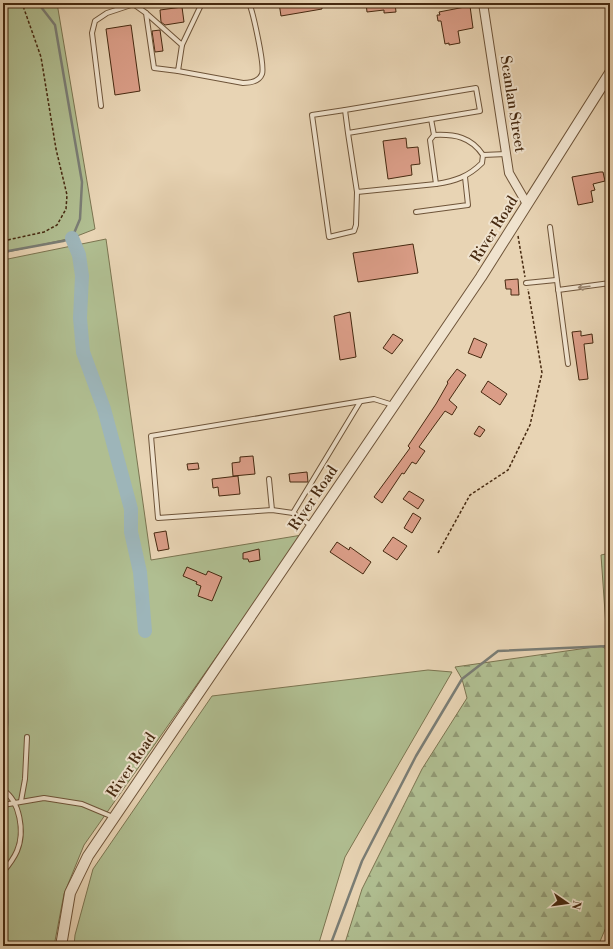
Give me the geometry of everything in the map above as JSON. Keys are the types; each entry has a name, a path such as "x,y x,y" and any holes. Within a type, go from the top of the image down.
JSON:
{"street":[{"name":"Scanlan Street","path":"483,3 509,173 527,204"},
{"name":"River Road","path":"61,946 70,893 88,856 482,277 610,73"}],"lane":[{"path":"178,72 182,45 202,3"},
{"path":"146,13 154,68 243,83 252,83 258,80 262,74 261,58 253,11 249,3"},
{"path":"101,106 92,33 95,21 107,13 133,4 146,13 182,45"},
{"path":"345,110 348,133 357,192 356,225 354,231 329,237 312,116 345,110 476,88 480,111 348,133"},
{"path":"431,119 434,135"},
{"path":"357,192 436,184 454,182 465,177 482,163 483,156 478,147 469,140 451,134 434,135 430,140 436,184"},
{"path":"483,156 506,154"},
{"path":"416,212 468,205 465,177"},
{"path":"550,227 568,364"},
{"path":"526,283 556,280"},
{"path":"558,290 610,283"},
{"path":"312,526 293,512 272,510 158,518 151,436 374,399 394,406"},
{"path":"293,512 360,402"},
{"path":"269,479 272,510"},
{"path":"21,801 25,779 26,737"},
{"path":"3,790 15,802 20,824 17,851 3,872"},
{"path":"3,805 44,798 82,804 114,817"}],"path":[{"path":"3,240 44,232 58,225 66,209 67,195 56,149 41,57 22,3"},
{"path":"438,553 470,495 508,470 530,425 542,373 516,222"}],"green space":[{"path":"3,3 57,3 95,229 72,238 3,253"},
{"path":"106,239 151,560 302,535 84,845 64,894 54,946 3,946 3,260"},
{"path":"610,553 610,641 607,641 601,555"},
{"path":"601,646 610,651 610,918 598,946 344,946 362,889 422,769 467,698 462,679 455,667"},
{"path":"428,670 452,672 345,857 318,946 74,946 75,935 93,869 212,696"}],"building":[{"path":"279,3 322,3 322,9 281,16"},
{"path":"366,3 395,3 396,12 384,13 384,10 367,12"},
{"path":"470,6 473,28 458,31 460,43 449,45 449,43 445,44 441,21 438,21 437,15 440,15 439,12"},
{"path":"182,7 184,22 165,25 161,22 160,10"},
{"path":"131,25 140,91 115,95 106,29"},
{"path":"160,30 163,51 155,52 152,31"},
{"path":"406,138 407,148 418,147 420,164 411,165 412,175 388,179 383,141"},
{"path":"603,172 605,181 593,184 595,190 591,191 593,202 578,205 572,177"},
{"path":"413,244 418,273 358,282 353,253"},
{"path":"518,279 519,295 511,295 511,289 506,289 505,280"},
{"path":"350,312 356,357 340,360 334,316"},
{"path":"581,331 581,336 592,334 593,343 584,344 588,379 579,380 572,332"},
{"path":"393,334 403,340 392,354 383,348"},
{"path":"474,338 487,344 481,358 468,353"},
{"path":"457,369 466,375 449,400 457,407 452,415 445,411 419,447 425,451 416,464 412,462 404,474 402,473 382,503 374,497 410,448 408,446 436,404 448,383 447,382"},
{"path":"488,381 507,394 500,405 481,392"},
{"path":"479,426 485,430 480,437 474,434"},
{"path":"253,456 255,474 233,476 232,463 240,462 240,457"},
{"path":"198,463 199,469 188,470 187,464"},
{"path":"307,472 308,482 290,482 289,474"},
{"path":"238,476 240,494 219,496 218,487 213,488 212,479"},
{"path":"409,491 424,500 418,509 403,499"},
{"path":"413,513 421,518 412,533 404,528"},
{"path":"166,531 169,549 158,551 154,533"},
{"path":"393,537 407,546 397,560 383,551"},
{"path":"337,542 349,550 350,547 371,562 363,574 330,552"},
{"path":"259,549 260,560 249,562 248,559 243,559 243,553"},
{"path":"187,567 206,575 208,571 222,577 212,601 198,596 201,586 196,584 197,582 183,576"}],"waterway":[{"path":"3,252 72,238 80,219 82,182 55,25 38,3"},
{"path":"72,238 79,255 82,276 80,318 83,352 104,409 131,509 131,532 140,572 145,631"},
{"path":"330,946 362,861 416,756 462,679 498,651 610,646"},
{"path":"3,680 7,720 7,729 3,744"}]}
